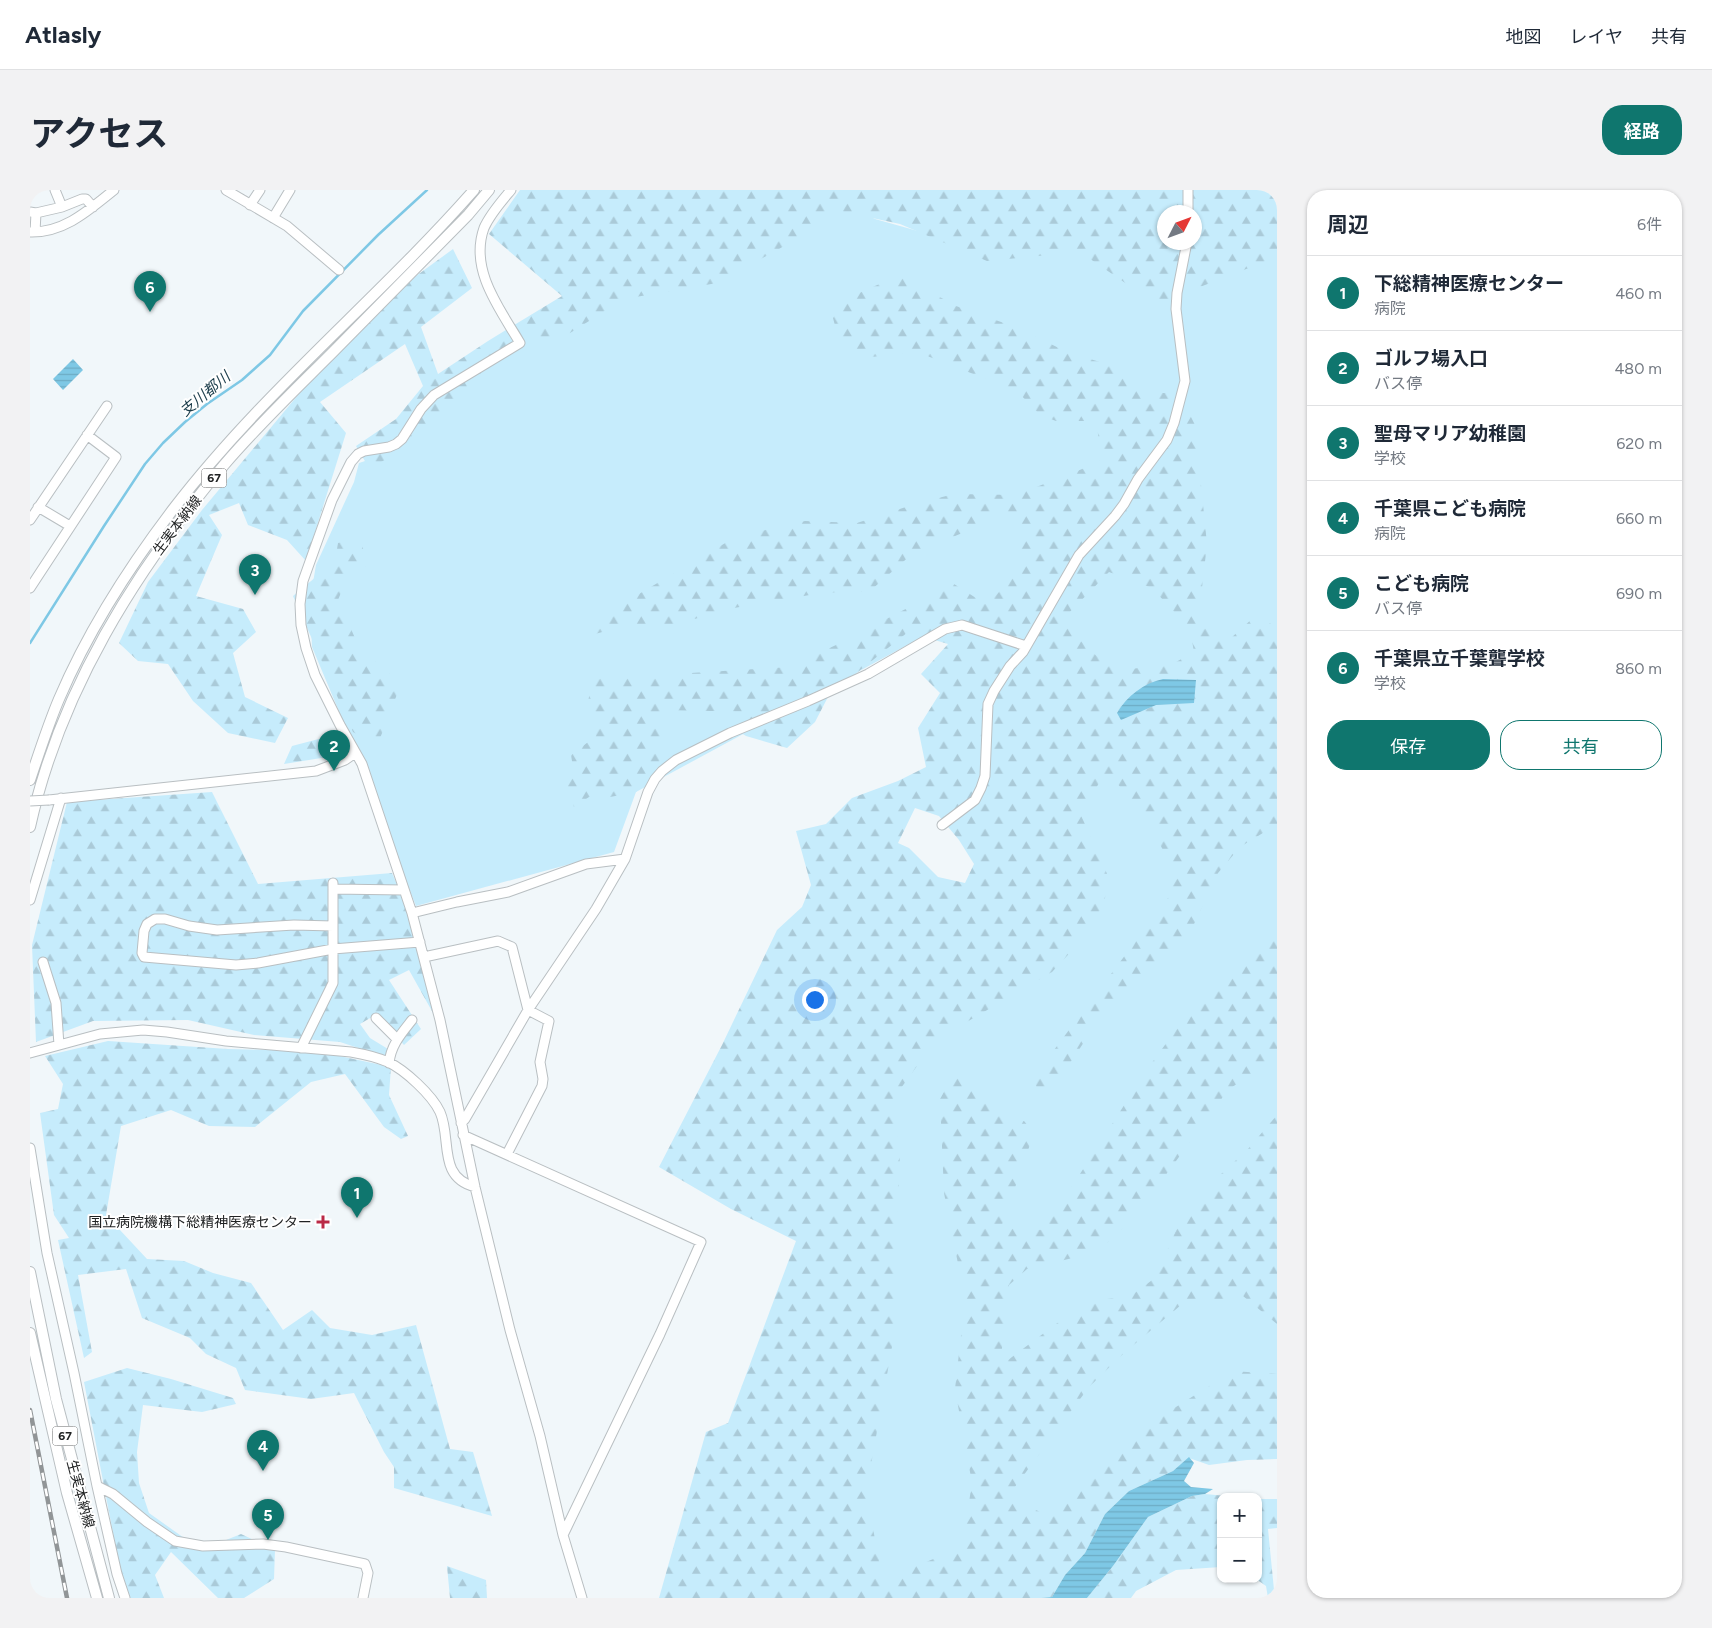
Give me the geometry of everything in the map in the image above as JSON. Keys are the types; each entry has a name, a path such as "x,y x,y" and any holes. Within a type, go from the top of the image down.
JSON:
{"main road":[{"name":"生実本納線","path":"30,780 50,722 78,660 117,591 174,508 238,433 288,380 413,255 474,190"},
{"name":"生実本納線","path":"30,827 37,795 50,756 84,676 100,642 122,604 164,541 225,464 280,404 461,222 489,190"},
{"name":"生実本納線","path":"30,1272 56,1399 109,1598"},
{"name":"生実本納線","path":"30,1333 67,1493 98,1598"}],"street":[{"path":"55,190 62,207"},
{"path":"93,207 86,199 82,199 62,207 33,212 32,232 60,228 69,224 93,207 114,190"},
{"path":"226,190 287,226 339,270"},
{"path":"273,218 290,190"},
{"path":"511,190 492,214 485,227 481,241 480,258 486,283 520,343 434,395 421,409 402,439 396,444 364,451 358,454 351,462 332,500 303,581 300,604 301,625 306,648 316,676 362,764 412,913 440,1020 463,1134 510,1330 540,1436 562,1535 582,1598"},
{"path":"1188,190 1188,205"},
{"path":"250,204 258,191"},
{"path":"942,826 975,800 981,788 985,776 988,704 994,691 1026,646 1079,555 1124,504 1138,479 1167,440 1174,424 1185,381 1176,309 1177,293 1185,250"},
{"path":"30,520 107,406"},
{"path":"30,588 116,456 87,435"},
{"path":"38,507 70,526"},
{"path":"461,1123 528,1010 596,909 625,859 648,792 658,775 676,760 730,733 868,674 945,629 962,625 1026,646"},
{"path":"30,801 316,771 345,760 356,753"},
{"path":"30,900 61,798"},
{"path":"412,913 508,892 586,864 625,859"},
{"path":"301,1048 333,983 333,886 404,890"},
{"path":"333,926 294,925 217,930 189,926 165,919 155,919 147,924 144,931 142,953 144,957 236,965 258,963 333,949 420,942"},
{"path":"424,957 498,941 512,948 528,1010 549,1021 540,1062 543,1079 542,1086 506,1154"},
{"path":"43,962 56,1003 59,1045"},
{"path":"376,1018 397,1039"},
{"path":"389,1063 390,1052 397,1039 412,1020"},
{"path":"30,1053 100,1034 143,1030 226,1041 359,1053 389,1063 414,1081 431,1098 440,1113 448,1157 456,1177 464,1184 475,1187"},
{"path":"463,1134 701,1242 660,1334 562,1535"},
{"path":"30,1148 47,1253 97,1486 117,1574 125,1598"},
{"path":"97,1486 113,1494 147,1522 175,1541 203,1546 263,1544 365,1564 368,1573 363,1598"}],"green space":[{"path":"520,190 1277,190 1277,257 1156,304 1080,252 987,261 900,224 840,211 779,249 717,283 624,299 570,333 526,342 436,417 415,445 369,468 356,446 396,419 423,386 405,344 320,402 346,433 306,561 287,540 248,525 239,503 209,515 222,535 196,596 243,609 256,632 233,653 245,697 288,718 275,743 228,733 193,701 168,664 138,661 119,643 148,582 202,510 303,389 416,276 453,249 472,288 421,327 438,374 562,296 489,234"},
{"path":"845,203 875,219 993,252 1061,228 1154,255 1277,241 1277,1413 1186,1427 1080,1533 883,1598 858,1536 886,1081 994,930 959,617 636,792 614,852 416,906 312,647 310,600 316,565 354,482 359,463 389,453 434,403 594,295"},
{"path":"900,275 956,306 1018,328 1067,352 1123,369 1148,393 1169,393 1186,407 1195,425 1207,544 1199,614 1216,637 1231,638 1253,618 1277,626 1277,834 1271,828 1240,847 1218,873 1188,937 1092,1030 1043,1104 1033,1078 1171,894 1169,861 1151,828 1117,783 1103,777 1080,813 1108,876 1105,898 1092,929 1052,972 936,1040 893,1099 900,1151 893,1341 866,1493 883,1580 962,1547 972,1483 955,1389 965,1299 944,1193 940,1099 954,1074 975,1085 1007,1122 1024,1121 1034,1133 1001,1228 1044,1230 1148,1068 1195,1004 1277,937 1277,1056 1228,1090 1135,1217 1097,1252 1027,1269 1009,1285 1000,1366 1068,1315 1096,1300 1129,1297 1155,1278 1177,1228 1220,1175 1248,1149 1277,1115 1277,1324 1243,1296 1181,1305 1124,1353 1089,1387 1009,1495 1047,1516 1168,1412 1233,1371 1277,1374 1277,1459 1247,1460 1209,1465 1189,1458 1173,1471 1129,1491 1105,1514 1085,1553 1065,1575 1052,1597 659,1598 706,1432 728,1423 796,1241 731,1209 659,1167 722,1045 777,930 802,907 811,885 796,831 826,824 852,798 898,781 926,767 918,728 940,693 921,674 948,644 908,632 829,695 815,722 787,748 746,736 733,728 759,712 663,710 659,771 636,792 610,797 595,793 574,807 564,774 573,767 571,755 596,736 587,706 593,679 789,667 954,584 987,605 1022,567 1020,534 1011,517 990,512 967,531 912,554 870,591 821,593 734,608 662,628 616,628 578,639 627,601 727,542 772,528 805,521 857,523 915,504 954,494 1016,495 1100,462 1097,421 1056,421 1040,415 1017,391 917,352 862,358 838,337 833,318 843,300","holes":["1109,572 1152,588 1190,629 1194,652 1176,662 1132,669 1103,662 1079,639 1066,616","1133,694 1194,703 1156,705 1121,720 1117,713 1122,704","915,808 939,816 959,840 974,864 965,883 938,877 909,848 898,843"]},
{"path":"361,536 366,567 352,565 338,600 359,647 401,684 377,746 353,732 293,596 335,561 338,543"},
{"path":"330,736 340,755 284,764 292,746"},
{"path":"212,792 258,884 392,873 406,905 438,1007 433,1013 409,970 389,980 421,1029 404,1045 377,1014 360,1024 370,1038 388,1049 386,1057 340,1042 254,1035 188,1020 93,1021 36,1042 32,945 67,802"},
{"path":"108,1041 228,1049 316,1051 391,1067 389,1095 408,1136 401,1139 384,1127 345,1074 311,1082 255,1127 209,1126 171,1110 121,1126 106,1215 147,1259 184,1261 213,1273 251,1283 283,1330 312,1310 330,1328 372,1335 416,1325 450,1449 473,1452 492,1516 394,1488 394,1467 384,1452 354,1393 311,1399 245,1390 236,1368 206,1354 190,1338 142,1318 126,1269 78,1275 92,1352 84,1358 58,1240 69,1238 54,1215 40,1113 58,1109 63,1084 45,1056"},
{"path":"127,1368 233,1398 236,1404 202,1412 143,1405 137,1452 139,1483 149,1513 201,1550 241,1534 275,1550 274,1579 244,1598 218,1598 171,1552 155,1575 164,1598 128,1598 123,1585 84,1382"},
{"path":"1205,1494 1217,1495 1217,1567 1176,1570 1136,1591 1131,1598 1087,1598 1113,1566 1148,1517 1192,1496"},
{"path":"1262,1499 1277,1499 1277,1528 1268,1529 1274,1590 1277,1590 1277,1598 1268,1598 1266,1586 1262,1583"},
{"path":"447,1566 486,1580 487,1598 450,1598"}],"water":[{"path":"73,359 83,370 63,390 53,379"},
{"path":"1163,679 1196,680 1194,703 1156,705 1121,720 1117,713 1131,696 1143,687"},
{"path":"1189,1457 1194,1463 1184,1481 1191,1487 1213,1489 1205,1494 1192,1496 1148,1517 1113,1566 1087,1598 1041,1598 1052,1597 1065,1575 1085,1553 1105,1514 1129,1491 1173,1471"}],"waterway":[{"name":"支川都川","path":"30,643 145,464 163,443 185,422 242,380 270,355 303,311 378,235 427,190"}],"railway":[{"path":"30,1410 67,1598"}],"place":[{"name":"千葉県立千葉聾学校","path":"150,312"},
{"name":"聖母マリア幼稚園","path":"255,595"},
{"name":"ゴルフ場入口","path":"334,771"},
{"name":"下総精神医療センター","path":"357,1218"},
{"name":"国立病院機構下総精神医療センター","path":"323,1222"},
{"name":"千葉県こども病院","path":"263,1471"},
{"name":"こども病院","path":"268,1540"}]}
